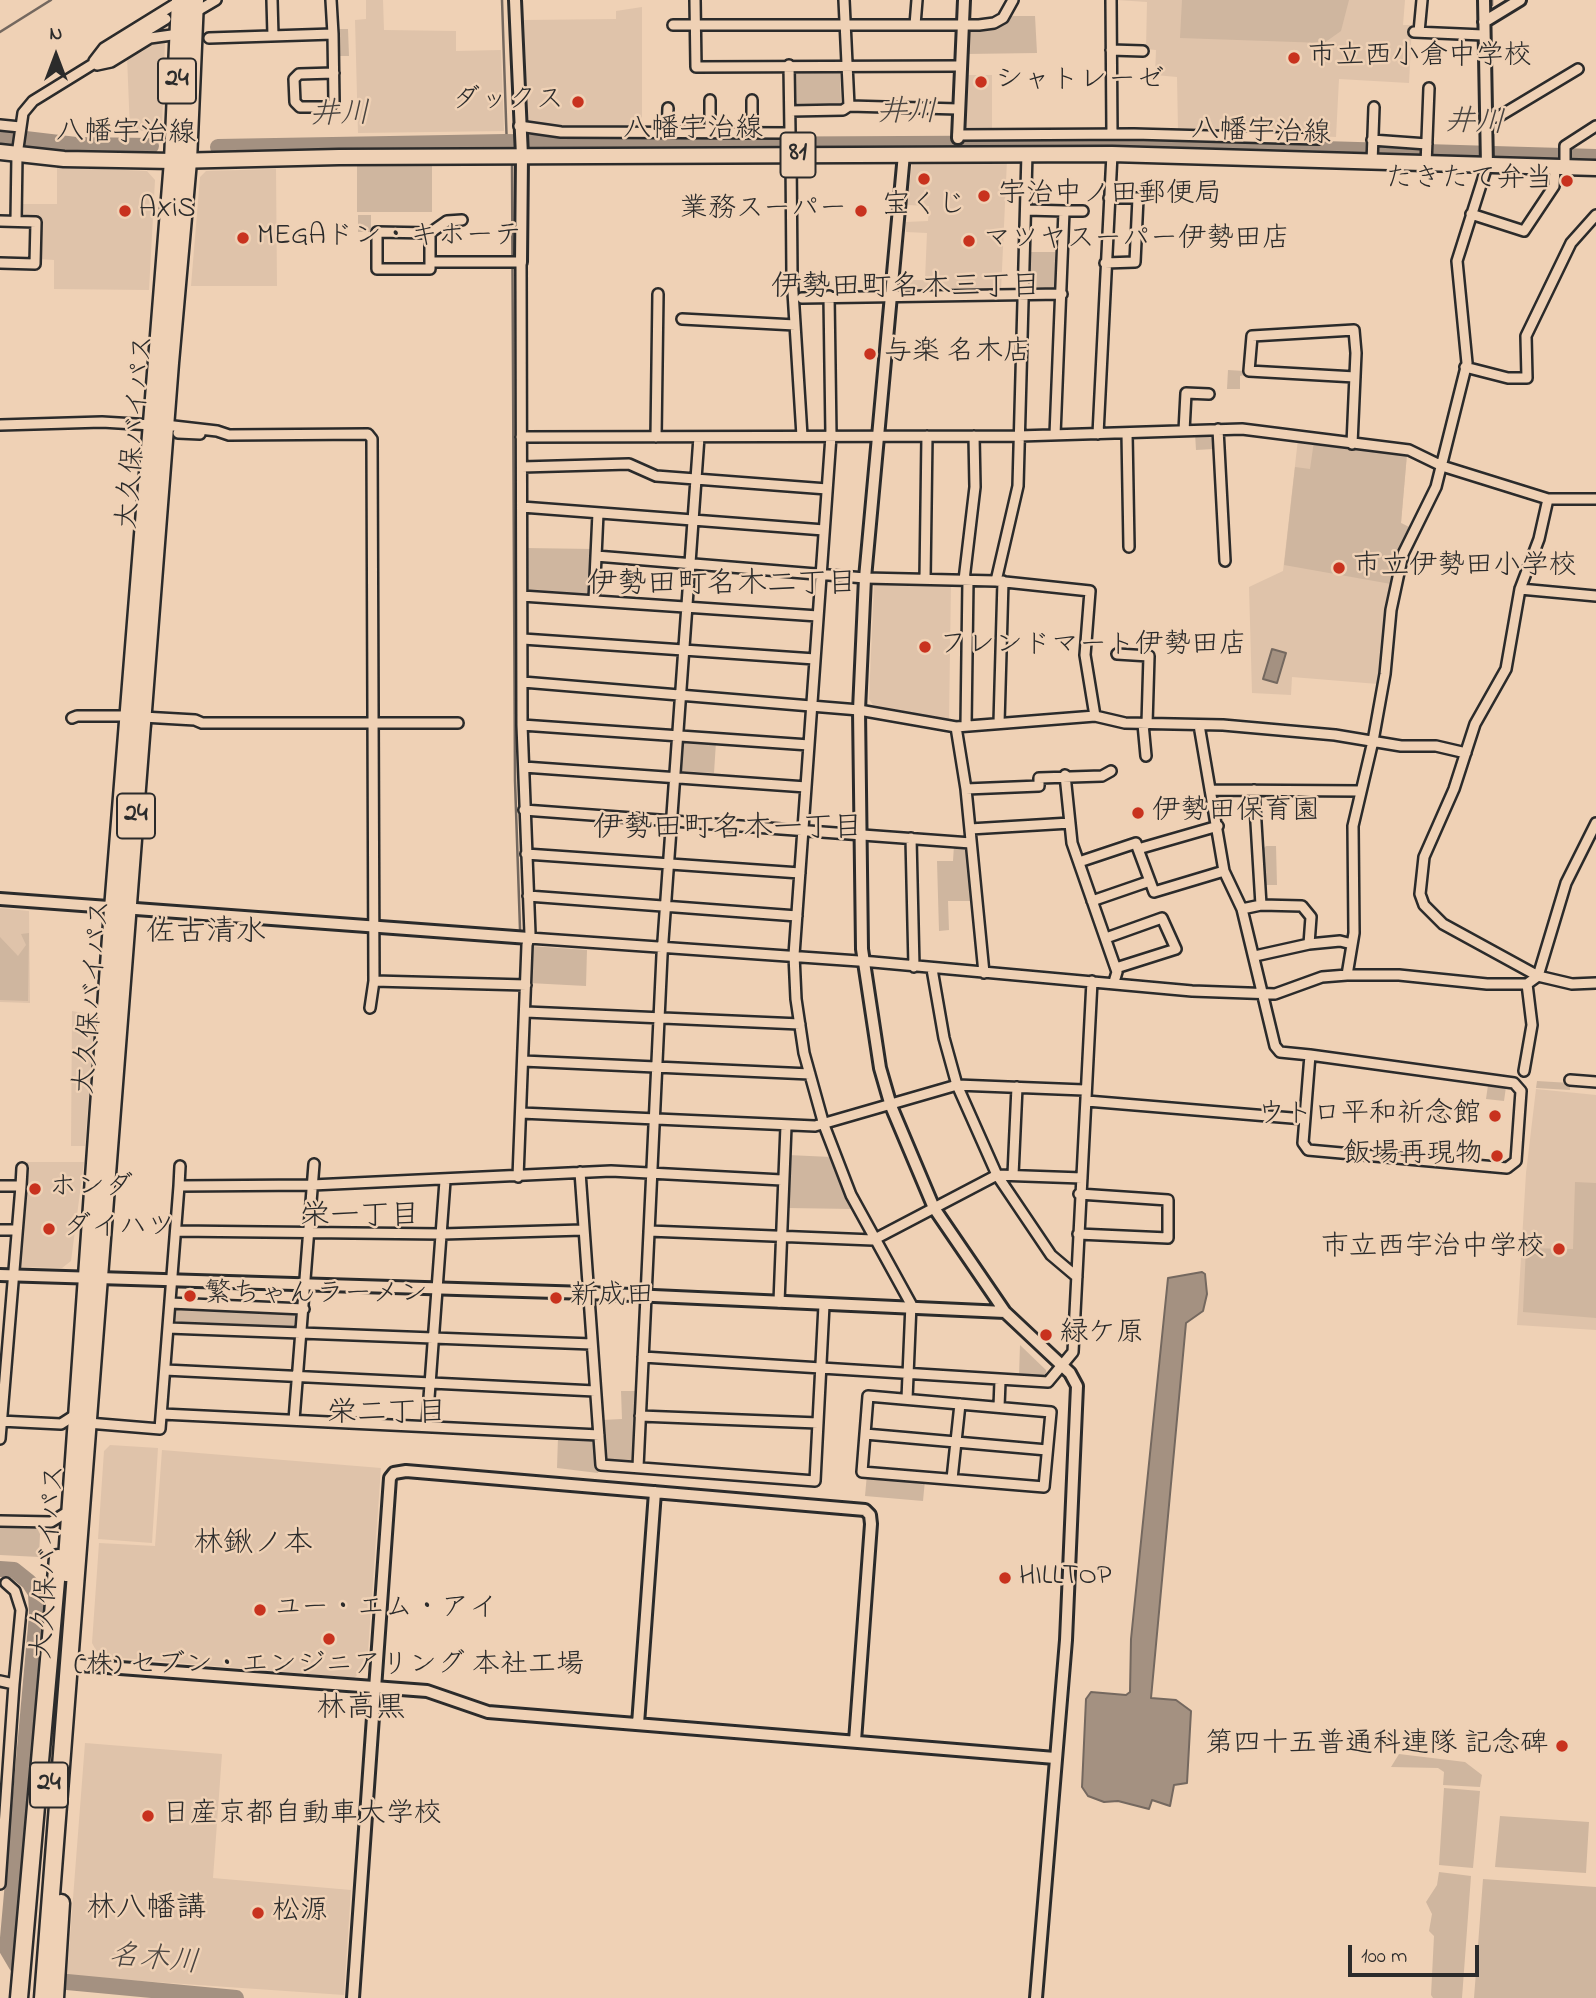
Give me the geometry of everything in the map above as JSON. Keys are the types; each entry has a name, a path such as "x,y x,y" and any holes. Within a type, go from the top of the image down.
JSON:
{"highway":[{"name":"大久保バイパス","path":"180,0 181,161"},
{"name":"大久保バイパス","path":"43,1998 71,1572 71,1486 82,1419 158,428 195,7"},
{"name":"大久保バイパス","path":"32,1998 71,1572 85,1471 82,1419"},
{"path":"55,1998 88,1561 89,1492 85,1471"},
{"path":"19,1998 64,1514 71,1486"}],"main road":[{"name":"八幡宇治線","path":"0,152 181,161 521,152 791,155 1045,152 1596,168"}],"street":[{"path":"91,66 104,48 180,0"},
{"path":"195,7 216,0"},
{"path":"272,0 273,36"},
{"path":"331,0 333,34 334,73 334,102 330,107 300,107 295,102 294,79 299,74 334,73"},
{"path":"515,0 521,152 519,262 522,725 529,938 518,1177"},
{"path":"695,0 696,67 960,66"},
{"path":"844,0 849,106"},
{"path":"915,24 917,0"},
{"path":"958,154 964,0"},
{"path":"673,25 994,23 1003,18 1013,0"},
{"path":"1111,0 1112,134"},
{"path":"1422,0 1417,32 1483,35"},
{"path":"1347,975 1352,944 1353,826 1385,674 1391,610 1404,554 1436,487 1465,367 1457,261 1487,165 1484,0"},
{"path":"1484,22 1520,0"},
{"path":"16,221 18,152 23,113 33,101 166,19"},
{"path":"91,66 111,62 150,38 179,34"},
{"path":"209,38 333,34"},
{"path":"1111,50 1143,51"},
{"path":"519,128 561,132 790,133 789,65"},
{"path":"1486,117 1498,117 1578,69"},
{"path":"1426,161 1429,88"},
{"path":"710,100 710,133"},
{"path":"752,100 752,133"},
{"path":"790,111 843,110 849,106 958,109"},
{"path":"1372,160 1374,107"},
{"path":"667,132 668,108"},
{"path":"0,125 20,127"},
{"path":"1471,214 1524,231 1554,186 1565,148 1596,126"},
{"path":"958,137 1112,134 1319,139"},
{"path":"1045,135 1045,152"},
{"path":"1372,142 1427,145"},
{"path":"999,723 999,581 1018,486 1027,153"},
{"path":"904,154 865,578 859,710 863,962 880,1068 891,1106 934,1208 1005,1312 1063,1366 1077,1387 1066,1640 1036,1998"},
{"path":"1098,434 1112,154"},
{"path":"791,155 795,325 802,436"},
{"path":"1105,263 1135,262 1138,198 1109,198"},
{"path":"1027,210 1083,211"},
{"path":"1055,435 1064,211"},
{"path":"1465,367 1508,378 1527,378 1526,336 1571,243 1596,215"},
{"path":"430,233 430,269 377,269 377,232 430,233 447,221 462,220"},
{"path":"0,221 36,222 35,264 0,263"},
{"path":"430,262 519,262"},
{"path":"802,298 1023,292 1062,294"},
{"path":"656,437 658,294"},
{"path":"829,296 831,436 794,958 800,1024 824,1125 851,1195 911,1309 907,1399"},
{"path":"682,319 795,325"},
{"path":"1352,443 1355,377 1354,330 1252,336 1250,371 1355,377"},
{"path":"1184,430 1186,393 1209,394"},
{"path":"0,425 92,423 229,435 368,434 372,439 374,981 370,1008"},
{"path":"158,428 217,430 229,435"},
{"path":"1218,429 1225,561"},
{"path":"521,437 1018,436 1242,429 1409,450 1442,466 1548,499 1596,499"},
{"path":"1127,433 1129,547"},
{"path":"925,579 927,436"},
{"path":"974,436 975,487 966,580 961,726 984,972"},
{"path":"638,1467 662,950 699,437"},
{"path":"522,467 629,464 656,476 827,489"},
{"path":"1548,499 1539,539 1520,589 1506,669 1475,724 1454,789 1424,857 1420,894 1424,905 1443,924 1538,976 1572,984 1596,983"},
{"path":"522,507 824,530"},
{"path":"594,600 598,513"},
{"path":"596,556 865,578 999,581 1090,591 1085,655 1095,716"},
{"path":"1520,589 1596,596"},
{"path":"522,596 818,616"},
{"path":"523,639 815,659"},
{"path":"1117,654 1149,656 1146,756"},
{"path":"523,682 859,710 961,726 1095,716 1145,724 1308,732 1401,746 1436,746 1466,752"},
{"path":"136,720 195,720 202,723 458,723"},
{"path":"522,725 809,745"},
{"path":"1199,725 1224,872 1242,909 1275,1046 1280,1052 1310,1055 1518,1084 1521,1091 1516,1161 1507,1168 1308,1150 1303,1143 1310,1055"},
{"path":"524,768 806,787"},
{"path":"966,789 1039,786 1039,778 1065,775 1102,776 1111,771"},
{"path":"1065,775 1070,823 1079,862 1116,968 1114,982"},
{"path":"1210,790 1361,791"},
{"path":"1254,790 1261,905"},
{"path":"524,810 971,842"},
{"path":"970,830 1070,823"},
{"path":"0,899 662,950 863,962 1114,982 1192,991 1275,994 1322,977 1347,975 1398,975 1487,984 1527,984 1538,976 1566,883 1596,823"},
{"path":"1138,849 1218,826"},
{"path":"911,838 914,967"},
{"path":"1079,862 1136,843 1154,891 1224,872"},
{"path":"526,854 800,873"},
{"path":"1092,901 1150,881"},
{"path":"528,896 797,916"},
{"path":"1242,909 1261,905 1302,906 1311,917 1309,944"},
{"path":"1105,939 1162,918 1176,949 1116,968"},
{"path":"1255,956 1309,944 1340,941 1352,944"},
{"path":"932,969 944,1038 957,1085 997,1175 1051,1255 1077,1277"},
{"path":"374,981 526,985"},
{"path":"643,1357 1047,1382 1073,1352 1087,1101 1084,1090 1092,981"},
{"path":"1524,1071 1532,1025 1527,984"},
{"path":"526,1012 800,1024"},
{"path":"523,1061 810,1074"},
{"path":"1570,1080 1596,1082"},
{"path":"521,1113 824,1125 957,1085 1084,1090"},
{"path":"1013,1175 1017,1087"},
{"path":"1087,1101 1304,1119"},
{"path":"779,1302 786,1125"},
{"path":"294,1420 314,1164"},
{"path":"1,1421 61,1424 82,1419 160,1429 180,1166"},
{"path":"0,1438 5,1328 15,1276 22,1168"},
{"path":"580,1172 601,1465 815,1481 824,1305"},
{"path":"179,1186 445,1181 580,1172 782,1180"},
{"path":"649,1231 873,1240 997,1175 1082,1178"},
{"path":"427,1425 445,1181"},
{"path":"0,1186 21,1186"},
{"path":"1078,1234 1168,1238 1168,1200 1080,1194"},
{"path":"0,1230 17,1230"},
{"path":"176,1231 442,1234 583,1230"},
{"path":"0,1275 587,1293 1005,1312"},
{"path":"170,1303 304,1309"},
{"path":"168,1328 593,1344"},
{"path":"165,1370 595,1391"},
{"path":"999,1407 1000,1381"},
{"path":"868,1396 960,1404 1051,1412 1044,1487 862,1472 868,1396"},
{"path":"953,1479 960,1404"},
{"path":"162,1414 599,1434"},
{"path":"640,1416 818,1423"},
{"path":"865,1434 1047,1450"},
{"path":"353,1997 390,1478 394,1474 406,1471 865,1510 870,1515 855,1741"},
{"path":"638,1724 655,1492"},
{"path":"0,1521 51,1522 64,1514"},
{"path":"0,1884 5,1750 21,1611 15,1591 6,1583"},
{"path":"80,1665 427,1691 488,1712 1055,1758"},
{"path":"0,1681 14,1685"}],"shaded area":[{"path":"366,0 383,0 384,30 456,31 456,51 501,50 504,131 358,133 355,20 366,19"},
{"name":"市立西小倉中学校","path":"1117,0 1405,0 1403,25 1412,25 1409,83 1339,79 1336,137 1178,130 1177,77 1155,75 1156,50 1146,49 1147,2"},
{"path":"1182,0 1349,0 1341,31 1324,43 1180,38"},
{"path":"642,7 642,128 555,127 528,120 524,20 616,19 616,11"},
{"path":"1010,16 1035,16 1037,53 966,54 968,31 1002,25"},
{"path":"336,29 348,29 349,56 337,56"},
{"path":"154,41 165,41 162,128 157,131 130,131 127,56"},
{"path":"840,69 841,104 794,105 795,70"},
{"path":"967,75 992,75 992,131 966,131"},
{"path":"1007,160 1001,291 905,291 901,280 925,280 927,233 906,232 906,222 928,221 929,206 907,205 912,164 915,161"},
{"path":"357,166 432,166 432,212 357,212"},
{"path":"57,167 147,171 155,180 149,290 54,289 54,260 39,259 40,215 21,214 21,204 57,204"},
{"name":"MEGAドン・キホーテ","path":"276,169 277,286 191,286 200,177 206,171"},
{"path":"358,215 371,215 371,232 358,232"},
{"path":"1030,252 1055,252 1055,288 1028,287"},
{"path":"1228,370 1244,371 1244,375 1240,376 1240,389 1227,389"},
{"path":"1195,433 1209,433 1213,437 1214,449 1196,450"},
{"name":"市立伊勢田小学校","path":"1298,439 1407,454 1401,523 1409,527 1388,596 1378,684 1292,677 1291,695 1252,693 1249,587 1283,571"},
{"path":"1314,441 1407,454 1401,523 1409,527 1391,584 1284,565 1295,467 1310,469"},
{"path":"525,548 594,549 590,597 525,592"},
{"path":"878,582 951,583 949,720 873,705 869,699 874,585"},
{"path":"1272,649 1286,653 1277,683 1263,679"},
{"path":"683,740 716,742 714,773 681,771"},
{"path":"954,845 967,846 970,901 948,901 949,930 939,931 937,861 953,861"},
{"path":"1266,846 1276,846 1277,885 1264,885 1262,850"},
{"path":"0,908 29,911 30,1003 0,1002"},
{"path":"29,933 28,1001 0,1000 0,937 18,956 26,945 21,934"},
{"path":"531,946 587,950 586,986 529,983"},
{"path":"72,1011 95,1015 85,1146 71,1146"},
{"path":"1537,1081 1570,1083 1570,1090 1536,1088"},
{"path":"1488,1085 1506,1087 1504,1101 1486,1099"},
{"name":"市立西宇治中学校","path":"1536,1089 1596,1095 1596,1330 1517,1325 1526,1173"},
{"path":"788,1155 831,1157 854,1209 787,1208"},
{"path":"27,1162 84,1162 71,1261 62,1268 19,1267"},
{"path":"1575,1182 1596,1183 1596,1318 1523,1312 1526,1248 1573,1249"},
{"path":"1202,1272 1205,1274 1207,1294 1203,1311 1186,1323 1151,1698 1176,1700 1191,1711 1187,1783 1174,1785 1170,1806 1152,1800 1149,1809 1118,1801 1104,1802 1088,1796 1082,1787 1086,1699 1091,1692 1126,1695 1130,1692 1131,1639 1168,1278"},
{"path":"174,1306 299,1311 299,1326 295,1330 175,1326 172,1323"},
{"path":"1020,1345 1046,1370 1047,1378 1019,1377"},
{"path":"621,1391 637,1391 634,1458 630,1463 609,1462 605,1458 602,1420 622,1419"},
{"path":"558,1437 594,1441 598,1473 557,1468"},
{"path":"110,1445 158,1448 152,1543 98,1539 104,1451"},
{"path":"162,1450 381,1468 367,1666 354,1678 99,1656 92,1643 99,1543 155,1546"},
{"path":"867,1474 925,1480 923,1501 865,1496"},
{"path":"0,1525 36,1526 40,1534 39,1557 0,1555"},
{"name":"日産京都自動車大学校","path":"85,1743 222,1754 213,1878 351,1890 344,1995 67,1976"},
{"path":"1399,1754 1465,1762 1482,1775 1480,1787 1443,1785 1444,1772 1438,1768 1391,1767"},
{"path":"1444,1788 1480,1791 1473,1868 1439,1865"},
{"path":"1500,1816 1589,1822 1586,1873 1495,1867"},
{"path":"1439,1872 1471,1876 1462,1998 1433,1998 1431,1995 1434,1936 1429,1931 1432,1914 1426,1902 1437,1885"},
{"path":"1483,1879 1596,1887 1596,1998 1474,1998"}],"waterway":[{"path":"0,32 51,0"},
{"path":"502,0 507,149"},
{"path":"1492,0 1492,5"},
{"name":"井川","path":"0,136 76,145 151,146"},
{"name":"井川","path":"218,147 505,142 688,145 1119,143 1596,157"},
{"path":"512,164 515,781 520,929"},
{"name":"名木川","path":"0,1569 14,1570 29,1582 36,1593 37,1615 7,1949 17,1966"},
{"name":"名木川","path":"67,1982 236,1998"}],"tunnel":[{"path":"117,722 154,723"}],"place":[{"name":"市立西小倉中学校","path":"1294,58"},
{"name":"シャトレーゼ","path":"981,82"},
{"name":"ダックス","path":"578,102"},
{"name":"宝くじ","path":"924,179"},
{"name":"たきたて弁当","path":"1567,181"},
{"name":"宇治中ノ田郵便局","path":"984,196"},
{"name":"AXiS","path":"125,211"},
{"name":"業務スーパー","path":"861,211"},
{"name":"MEGAドン・キホーテ","path":"243,238"},
{"name":"マツヤスーパー伊勢田店","path":"969,241"},
{"name":"与楽 名木店","path":"870,354"},
{"name":"市立伊勢田小学校","path":"1339,568"},
{"name":"フレンドマート伊勢田店","path":"925,647"},
{"name":"伊勢田保育園","path":"1138,813"},
{"name":"ウトロ平和祈念館","path":"1495,1116"},
{"name":"飯場再現物","path":"1497,1156"},
{"name":"ホンダ","path":"35,1189"},
{"name":"ダイハツ","path":"49,1229"},
{"name":"市立西宇治中学校","path":"1559,1249"},
{"name":"繁ちゃんラーメン","path":"190,1296"},
{"name":"新成田","path":"556,1298"},
{"name":"緑ケ原","path":"1046,1335"},
{"name":"HILLTOP","path":"1005,1578"},
{"name":"ユー・エム・アイ","path":"260,1610"},
{"name":"(株) セブン・エンジニアリング 本社工場","path":"329,1639"},
{"name":"第四十五普通科連隊 記念碑","path":"1562,1746"},
{"name":"日産京都自動車大学校","path":"148,1816"},
{"name":"松源","path":"258,1913"}],"district":[{"name":"伊勢田町名木三丁目","path":"906,290"},
{"name":"伊勢田町名木二丁目","path":"722,587"},
{"name":"伊勢田町名木一丁目","path":"728,831"},
{"name":"佐古清水","path":"206,935"},
{"name":"栄一丁目","path":"360,1219"},
{"name":"栄二丁目","path":"387,1416"},
{"name":"林鍬ノ本","path":"253,1546"},
{"name":"林高黒","path":"361,1711"},
{"name":"林八幡講","path":"146,1911"}]}
